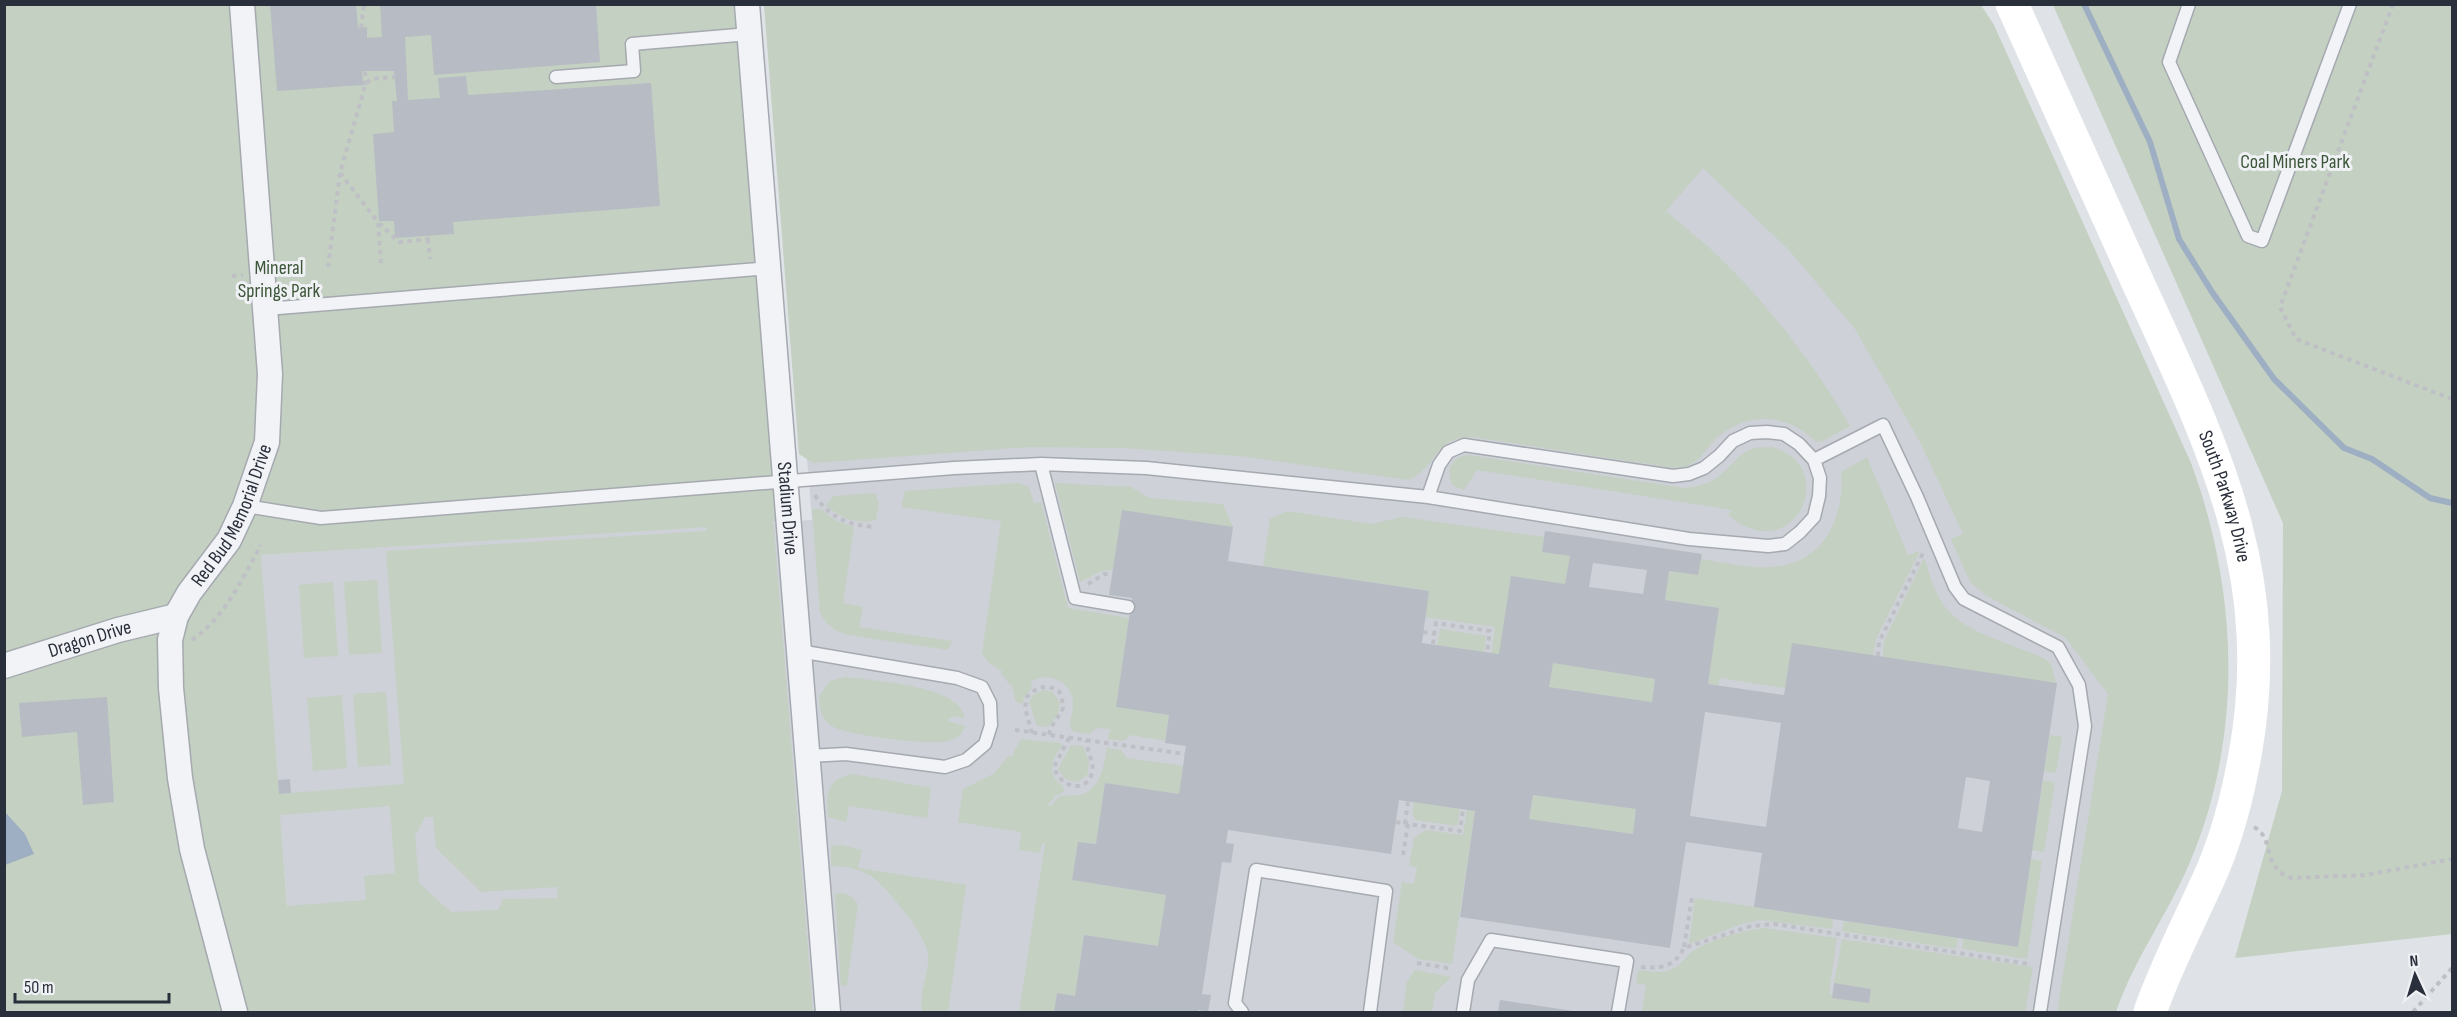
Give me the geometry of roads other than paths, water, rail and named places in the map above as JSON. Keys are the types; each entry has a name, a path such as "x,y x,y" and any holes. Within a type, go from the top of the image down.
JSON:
{"main road":[{"name":"South Parkway Drive","path":"2012,4 2198,415 2233,510 2248,578 2254,653 2253,692 2246,753 2230,820 2213,868 2150,1012"}],"street":[{"name":"Red Bud Memorial Drive","path":"235,1012 192,849 180,778 171,688 170,640 176,616 189,593 220,554 245,506 267,442 270,374 243,4"},
{"name":"Stadium Drive","path":"747,4 828,1012"},
{"name":"Dragon Drive","path":"4,666 118,630 176,616"}],"lane":[{"path":"2189,4 2169,62 2248,236 2262,241 2350,4"},
{"path":"556,77 634,71 632,44 749,34"},
{"path":"266,309 769,268"},
{"path":"1814,460 1883,425 1917,497 1955,587 1964,599 2058,647 2079,685 2085,726 2040,1012"},
{"path":"245,506 321,518 954,468 1041,465 1146,468 1428,497 1689,539 1768,546 1785,543 1814,517 1820,478 1814,460 1799,444 1784,434 1767,432 1750,432 1733,441 1704,468 1689,474 1673,476 1464,445 1448,452 1439,465 1428,497"},
{"path":"1041,465 1075,598 1128,607"},
{"path":"799,651 957,678 982,687 990,703 991,724 985,744 966,760 945,767 846,754 808,756"},
{"path":"1242,1012 1235,1003 1256,870 1386,891 1370,1012"},
{"path":"1463,1012 1468,980 1491,940 1627,961 1618,1012"}],"water":[{"path":"5,812 25,834 34,854 5,865"}],"waterway":[{"path":"2084,4 2150,142 2179,239 2212,292 2274,379 2344,448 2372,459 2430,498 2452,503"}],"park label":[{"name":"Coal Miners Park","path":"2295,162"},
{"name":"Mineral Springs Park","path":"279,280"}]}
